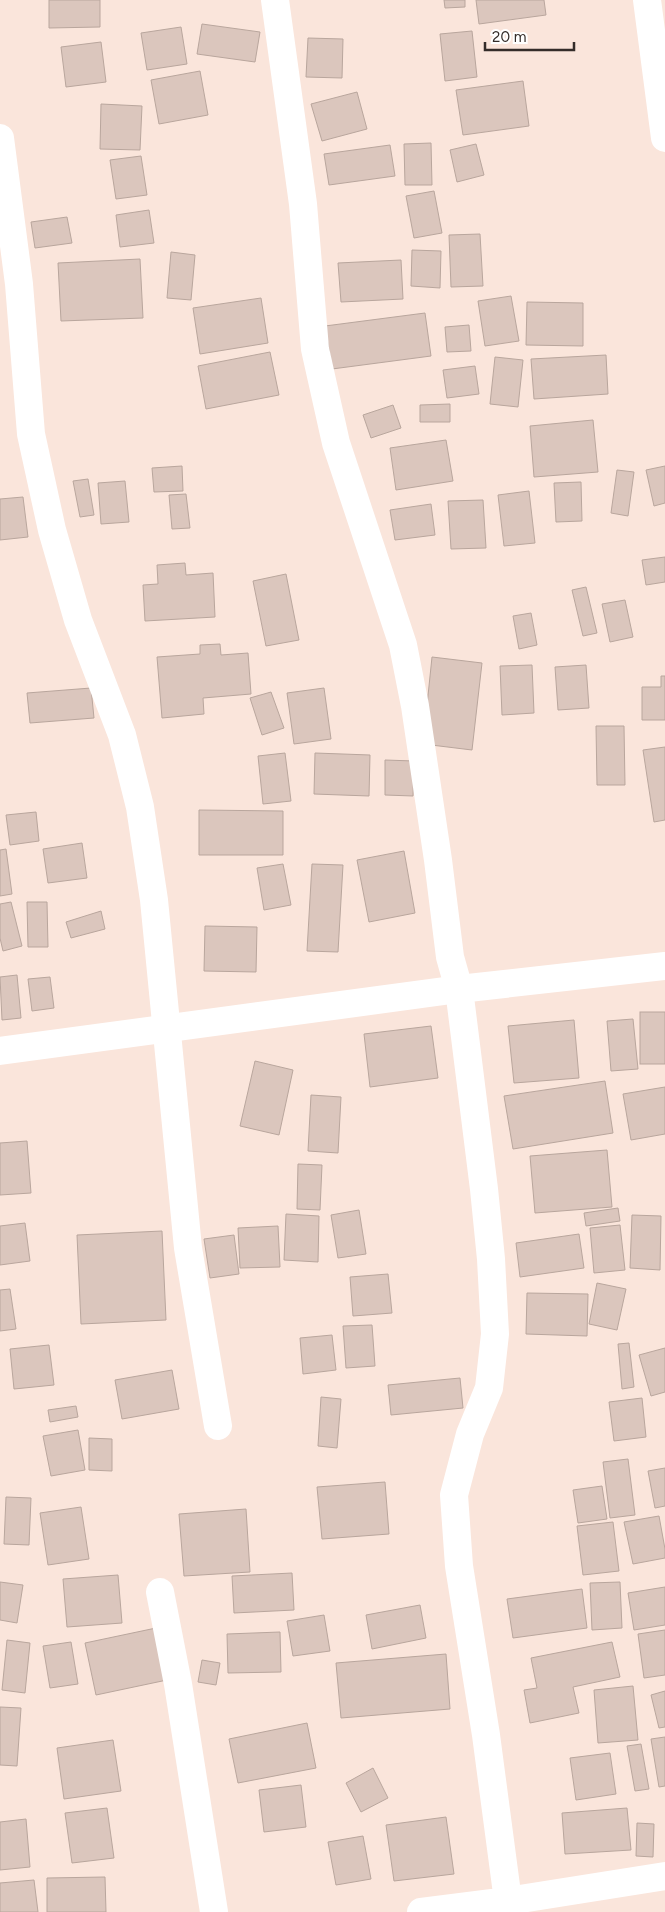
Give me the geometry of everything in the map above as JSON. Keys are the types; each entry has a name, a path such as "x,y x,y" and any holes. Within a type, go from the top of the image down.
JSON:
{"street":[{"path":"275,0 303,204 315,349 336,443 403,645 415,706 438,860 450,957 458,990 484,1189 491,1259 495,1334 489,1388 470,1434 454,1495 459,1566 486,1735 509,1906"},
{"path":"647,0 665,138"},
{"path":"0,138 19,284 31,434 52,530 78,620 122,735 140,807 154,900 165,1030 188,1248 218,1426"},
{"path":"0,1051 458,990 665,966"},
{"path":"160,1592 178,1684 214,1912"},
{"path":"421,1912 509,1906 665,1876"}],"building":[{"path":"49,0 100,0 100,27 49,28"},
{"path":"444,0 465,0 465,7 445,8"},
{"path":"476,0 544,0 546,15 479,24"},
{"path":"202,24 260,32 255,62 197,54"},
{"path":"181,27 187,64 147,70 141,33"},
{"path":"472,31 477,77 445,81 440,34"},
{"path":"308,38 343,39 342,78 306,77"},
{"path":"101,42 106,82 66,87 61,47"},
{"path":"200,71 208,115 159,124 151,80"},
{"path":"523,81 529,126 463,135 456,90"},
{"path":"357,92 367,129 322,141 311,104"},
{"path":"101,104 142,106 140,150 100,149"},
{"path":"431,143 432,185 405,185 404,144"},
{"path":"476,144 484,175 457,182 450,150"},
{"path":"390,145 395,176 329,185 324,154"},
{"path":"141,156 147,195 116,199 110,160"},
{"path":"434,191 442,233 414,238 406,196"},
{"path":"149,210 154,243 120,247 116,215"},
{"path":"67,217 72,243 35,248 31,222"},
{"path":"480,234 483,286 451,287 449,235"},
{"path":"412,250 441,251 440,288 411,286"},
{"path":"171,252 195,255 191,300 167,298"},
{"path":"140,259 143,318 61,321 58,263"},
{"path":"401,260 403,299 341,302 338,263"},
{"path":"511,296 519,341 485,346 478,301"},
{"path":"261,298 268,343 200,354 193,308"},
{"path":"527,302 583,303 583,346 526,345"},
{"path":"425,313 431,356 332,369 325,326"},
{"path":"469,325 471,351 447,352 445,327"},
{"path":"270,352 279,395 206,409 198,366"},
{"path":"606,355 608,394 534,399 531,359"},
{"path":"495,357 523,360 518,407 490,404"},
{"path":"475,366 479,394 447,398 443,370"},
{"path":"450,404 450,422 420,422 420,405"},
{"path":"393,405 401,428 371,438 363,415"},
{"path":"593,420 598,472 534,477 530,426"},
{"path":"446,440 453,481 396,490 390,448"},
{"path":"182,466 183,491 154,492 152,468"},
{"path":"665,466 665,503 654,506 646,470"},
{"path":"617,470 634,472 628,516 611,513"},
{"path":"88,479 94,515 80,517 73,481"},
{"path":"125,481 129,522 101,524 98,483"},
{"path":"581,482 582,521 556,522 554,483"},
{"path":"529,491 535,543 504,546 498,495"},
{"path":"186,494 190,528 172,529 169,495"},
{"path":"23,497 28,537 0,540 0,499"},
{"path":"483,500 486,548 451,549 448,501"},
{"path":"431,504 435,535 395,540 390,510"},
{"path":"665,557 665,582 646,585 642,560"},
{"path":"185,563 186,575 213,573 215,617 145,621 143,585 158,584 157,565"},
{"path":"286,574 299,640 266,646 253,581"},
{"path":"586,587 597,633 583,636 572,590"},
{"path":"625,600 633,637 610,642 602,604"},
{"path":"531,613 537,645 519,649 513,616"},
{"path":"220,644 221,655 248,653 251,694 203,698 204,714 162,718 157,657 200,654 200,645"},
{"path":"432,657 482,663 472,750 423,744"},
{"path":"532,665 534,713 502,715 500,666"},
{"path":"586,665 589,708 558,710 555,667"},
{"path":"661,676 665,676 665,720 642,720 642,687 661,687"},
{"path":"91,688 94,718 30,723 27,693"},
{"path":"324,688 331,739 294,744 287,693"},
{"path":"271,692 284,728 262,735 250,698"},
{"path":"596,726 624,726 625,785 597,785"},
{"path":"665,747 665,820 654,822 643,750"},
{"path":"285,753 291,801 263,804 258,756"},
{"path":"315,753 370,755 369,796 314,794"},
{"path":"385,760 414,761 413,796 385,795"},
{"path":"199,810 283,811 283,855 199,855"},
{"path":"36,812 39,841 10,845 6,815"},
{"path":"82,843 87,878 48,883 43,849"},
{"path":"6,849 12,894 0,896 0,850"},
{"path":"404,851 415,913 369,922 357,860"},
{"path":"283,864 291,905 264,910 257,868"},
{"path":"312,864 343,865 338,952 307,951"},
{"path":"11,902 22,946 3,951 0,938 0,904"},
{"path":"27,902 47,902 48,947 28,947"},
{"path":"101,911 105,929 71,938 66,922"},
{"path":"205,926 257,927 256,972 204,971"},
{"path":"17,975 21,1018 2,1020 0,977"},
{"path":"50,977 54,1008 32,1011 28,979"},
{"path":"640,1012 665,1012 665,1064 640,1064"},
{"path":"633,1019 638,1069 611,1071 607,1021"},
{"path":"574,1020 579,1078 514,1083 508,1026"},
{"path":"431,1026 438,1078 370,1087 364,1034"},
{"path":"255,1061 293,1070 279,1135 240,1126"},
{"path":"605,1081 613,1133 513,1149 504,1096"},
{"path":"665,1087 665,1134 631,1140 623,1094"},
{"path":"311,1095 341,1097 338,1153 308,1151"},
{"path":"27,1141 31,1193 0,1195 0,1143"},
{"path":"607,1150 612,1207 535,1213 530,1156"},
{"path":"298,1164 322,1165 320,1210 297,1209"},
{"path":"618,1208 620,1221 586,1226 584,1213"},
{"path":"359,1210 366,1254 338,1258 331,1215"},
{"path":"286,1214 319,1216 318,1262 284,1260"},
{"path":"632,1215 661,1216 660,1270 630,1268"},
{"path":"25,1223 30,1261 0,1265 0,1226"},
{"path":"620,1225 625,1270 594,1273 590,1228"},
{"path":"278,1226 280,1267 240,1268 238,1228"},
{"path":"162,1231 166,1320 81,1324 77,1235"},
{"path":"579,1234 584,1268 520,1277 516,1243"},
{"path":"234,1235 239,1274 210,1278 204,1239"},
{"path":"388,1274 392,1313 353,1316 350,1277"},
{"path":"597,1283 626,1289 617,1330 589,1324"},
{"path":"10,1289 16,1329 0,1331 0,1290"},
{"path":"527,1293 588,1294 587,1336 526,1334"},
{"path":"372,1325 375,1366 346,1368 343,1326"},
{"path":"332,1335 336,1370 303,1374 300,1338"},
{"path":"629,1343 634,1387 622,1389 618,1344"},
{"path":"49,1345 54,1385 14,1389 10,1349"},
{"path":"665,1348 665,1392 651,1396 639,1355"},
{"path":"172,1370 179,1409 122,1419 115,1380"},
{"path":"460,1378 463,1408 391,1415 388,1385"},
{"path":"321,1397 341,1399 337,1448 318,1446"},
{"path":"642,1398 646,1437 614,1441 609,1402"},
{"path":"76,1406 78,1417 50,1422 48,1410"},
{"path":"78,1430 85,1470 51,1476 43,1436"},
{"path":"89,1438 112,1439 112,1471 89,1470"},
{"path":"628,1459 635,1515 610,1518 603,1462"},
{"path":"665,1468 665,1506 655,1508 648,1471"},
{"path":"385,1482 389,1534 322,1539 317,1487"},
{"path":"602,1486 607,1519 578,1523 573,1490"},
{"path":"6,1497 31,1498 29,1545 4,1544"},
{"path":"81,1507 89,1559 48,1565 40,1513"},
{"path":"246,1509 250,1572 184,1576 179,1514"},
{"path":"659,1516 665,1558 633,1564 624,1522"},
{"path":"613,1522 619,1571 583,1575 577,1526"},
{"path":"292,1573 294,1610 234,1613 232,1576"},
{"path":"118,1575 122,1623 67,1627 63,1579"},
{"path":"0,1582 23,1585 17,1623 0,1620"},
{"path":"620,1582 622,1628 592,1630 590,1583"},
{"path":"665,1587 665,1625 634,1630 628,1593"},
{"path":"582,1589 587,1628 513,1638 507,1599"},
{"path":"420,1605 426,1638 372,1649 366,1615"},
{"path":"324,1615 330,1651 293,1656 287,1621"},
{"path":"156,1628 167,1680 96,1695 85,1643"},
{"path":"665,1630 665,1675 644,1678 638,1634"},
{"path":"280,1632 281,1672 228,1673 227,1634"},
{"path":"7,1640 30,1643 25,1693 2,1690"},
{"path":"71,1642 78,1684 50,1688 43,1646"},
{"path":"612,1642 620,1677 573,1687 579,1713 530,1723 524,1690 537,1688 531,1658"},
{"path":"446,1654 450,1709 341,1718 336,1663"},
{"path":"202,1660 220,1663 216,1685 198,1682"},
{"path":"633,1686 638,1740 598,1743 594,1690"},
{"path":"665,1691 665,1727 659,1728 651,1695"},
{"path":"0,1707 21,1708 17,1766 0,1765"},
{"path":"307,1723 316,1768 238,1783 229,1739"},
{"path":"665,1737 665,1786 659,1787 651,1739"},
{"path":"113,1740 121,1791 64,1799 57,1748"},
{"path":"641,1744 649,1789 635,1791 627,1746"},
{"path":"610,1753 616,1794 576,1800 570,1758"},
{"path":"373,1768 388,1798 361,1812 346,1783"},
{"path":"301,1785 306,1827 264,1832 259,1790"},
{"path":"107,1808 114,1858 72,1863 65,1813"},
{"path":"627,1808 631,1850 565,1854 562,1813"},
{"path":"446,1817 454,1874 394,1881 386,1825"},
{"path":"26,1819 30,1867 0,1870 0,1822"},
{"path":"637,1823 654,1824 653,1857 636,1856"},
{"path":"363,1836 371,1879 336,1885 328,1842"},
{"path":"105,1877 106,1912 47,1912 47,1878"},
{"path":"34,1880 38,1912 0,1912 0,1883"}]}
